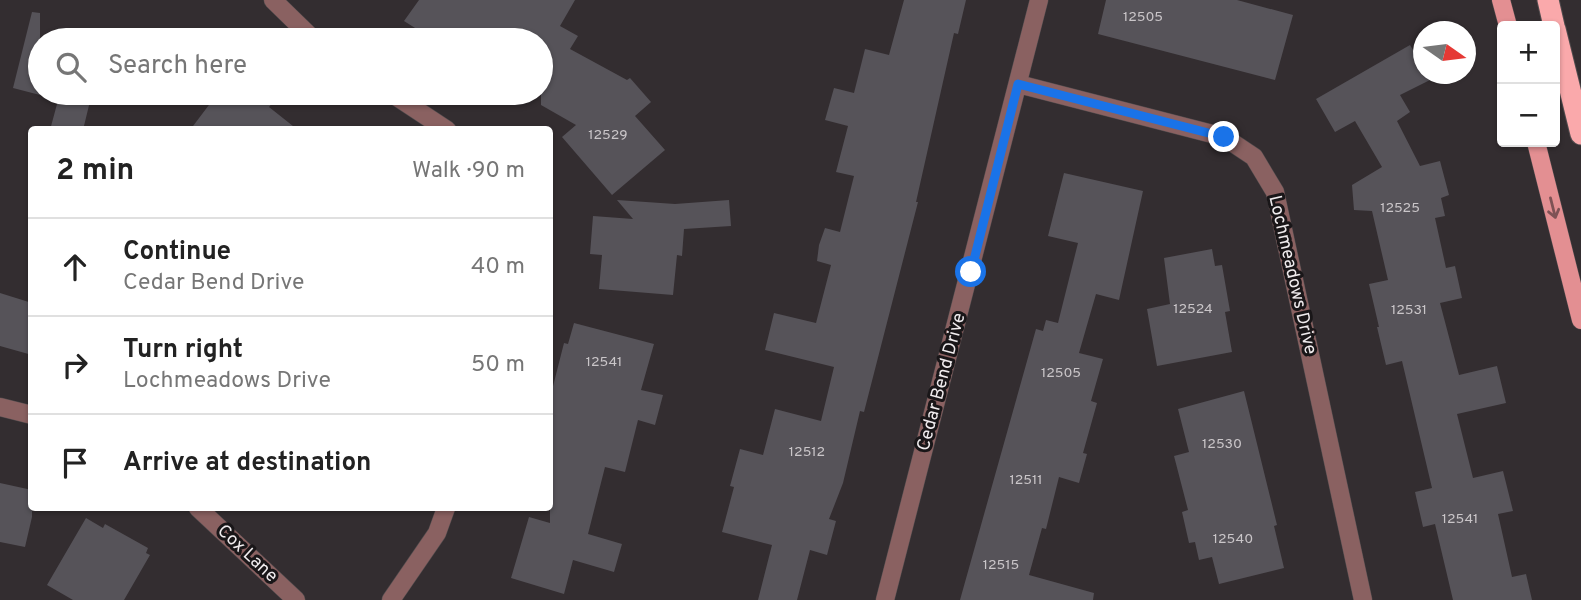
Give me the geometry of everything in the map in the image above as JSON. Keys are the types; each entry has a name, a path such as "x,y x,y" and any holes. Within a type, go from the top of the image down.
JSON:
{"highway":[{"path":"1548,0 1553,21"},
{"path":"1560,51 1581,134"}],"main road":[{"path":"1501,0 1507,21"},
{"path":"1537,147 1581,320"}],"street":[{"path":"273,0 302,28"},
{"name":"Cedar Bend Drive","path":"885,600 1039,0"},
{"name":"Lochmeadows Drive","path":"1018,84 1224,137 1254,157 1275,192 1363,600"},
{"path":"409,105 441,126"},
{"path":"0,407 28,414"},
{"name":"Cox Lane","path":"201,511 296,600"},
{"path":"391,600 437,533 445,511"}],"building":[{"path":"419,0 575,0 560,26 578,36 570,49 627,80 630,78 651,102 635,116 665,150 612,195 562,137 576,125 541,105 553,105 553,28 415,28 404,21"},
{"path":"904,0 966,0 958,34 954,33 918,202 864,412 860,411 843,483 829,519 836,521 827,555 810,550 797,600 758,600 772,545 722,532 734,487 730,486 740,449 763,455 775,409 821,421 834,367 765,350 774,313 816,323 831,265 817,261 819,245 825,228 840,232 854,176 836,172 848,126 825,120 834,88 854,93 865,49 889,55"},
{"path":"1106,0 1237,0 1293,15 1275,80 1098,34"},
{"path":"32,12 40,13 40,28 28,28"},
{"path":"28,28 28,92 13,88"},
{"path":"1410,45 1413,50 1413,84 1422,84 1400,95 1410,112 1397,121 1420,166 1440,161 1449,195 1441,198 1445,216 1435,218 1446,268 1455,266 1462,298 1440,303 1459,375 1497,366 1506,403 1457,414 1473,478 1503,471 1513,511 1498,514 1512,577 1526,574 1532,600 1453,600 1435,524 1423,527 1415,492 1432,488 1402,361 1386,365 1377,327 1369,284 1388,280 1372,211 1354,210 1352,185 1382,167 1355,121 1335,132 1316,99"},
{"path":"57,105 89,105 84,126 51,126"},
{"path":"209,105 271,105 269,107 293,126 193,126"},
{"path":"1064,173 1143,191 1119,300 1096,294 1079,353 1103,359 1091,401 1097,403 1083,453 1087,454 1079,483 1059,477 1046,529 1042,528 1029,575 1094,593 1093,600 960,600 1036,329 1043,331 1046,320 1058,323 1078,243 1048,236"},
{"path":"617,200 675,204 729,200 731,226 684,229 682,256 677,255 673,295 599,289 602,255 590,254 593,216 633,219"},
{"path":"1212,249 1215,266 1222,265 1230,311 1225,312 1232,352 1157,366 1147,309 1170,304 1164,258"},
{"path":"0,293 28,302 28,354 0,346"},
{"path":"574,323 654,344 641,390 663,395 655,425 638,420 625,472 605,467 588,534 622,544 614,572 573,560 564,594 511,578 529,517 550,523 550,511 553,511 553,386 564,343 568,344"},
{"path":"1244,391 1277,525 1274,526 1284,568 1219,584 1212,557 1199,560 1195,542 1189,543 1182,512 1188,510 1174,456 1189,452 1178,409"},
{"path":"0,483 28,489 28,511 32,511 32,517 25,547 0,542"},
{"path":"86,518 103,528 105,524 148,548 146,553 150,555 124,600 73,600 47,585"}],"route":[{"path":"971,272 1018,84 1224,137"}]}
